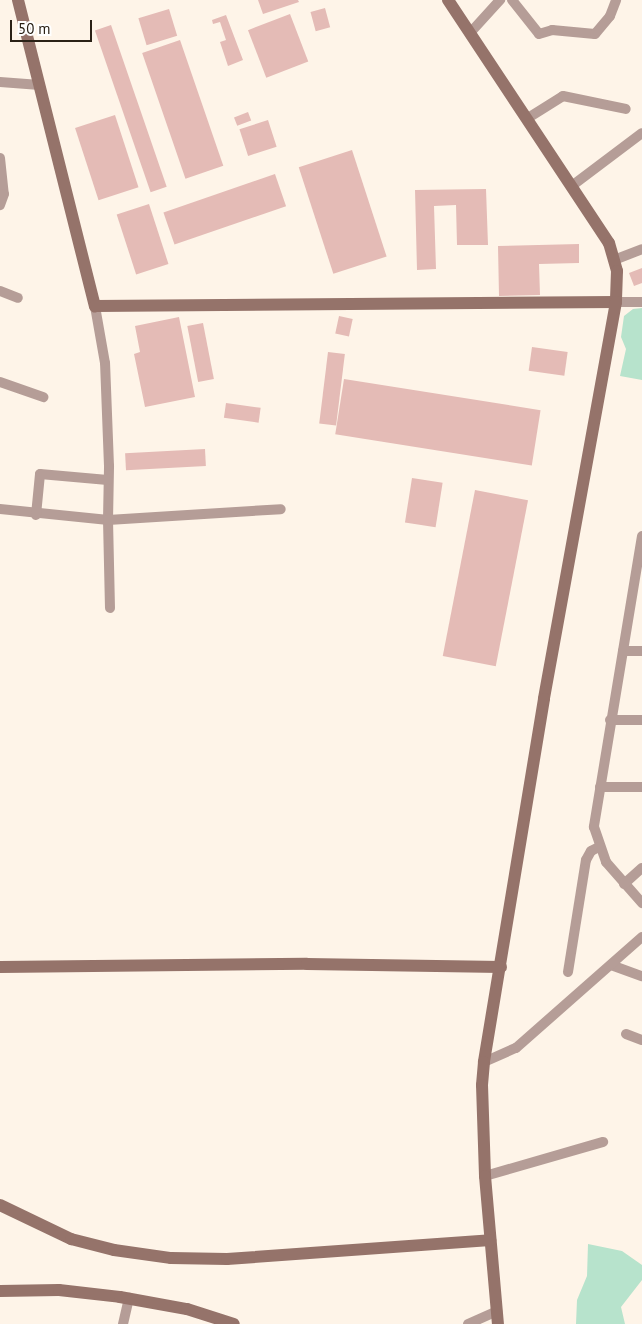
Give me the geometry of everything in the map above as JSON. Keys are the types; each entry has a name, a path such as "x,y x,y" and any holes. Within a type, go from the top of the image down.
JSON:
{"street":[{"path":"18,0 95,306 105,363 110,608"},
{"path":"448,0 573,184 609,243 618,271 616,302 544,699 484,1062 482,1085 485,1176 498,1324"},
{"path":"470,33 500,0"},
{"path":"512,0 539,34 552,30 596,34 610,16 616,0"},
{"path":"0,82 40,85"},
{"path":"528,118 563,96 626,109"},
{"path":"573,184 642,133"},
{"path":"0,158 4,194 0,205"},
{"path":"614,260 642,249"},
{"path":"0,291 18,298"},
{"path":"95,306 642,302"},
{"path":"0,382 43,397"},
{"path":"36,515 40,474 108,480"},
{"path":"0,509 36,515 108,520 281,509"},
{"path":"642,536 610,720 594,828 599,847 606,862 642,903"},
{"path":"623,652 642,651"},
{"path":"610,720 642,720"},
{"path":"600,787 642,788"},
{"path":"568,972 586,860 590,851 599,847"},
{"path":"624,884 642,868"},
{"path":"484,1062 516,1048 642,937"},
{"path":"0,967 297,964 501,967"},
{"path":"611,965 642,976"},
{"path":"626,1034 642,1040"},
{"path":"485,1176 603,1142"},
{"path":"0,1205 71,1240 114,1250 171,1258 227,1259 490,1240"},
{"path":"0,1291 59,1290 129,1298 187,1309 234,1324"},
{"path":"124,1324 129,1298"},
{"path":"468,1324 497,1311"}],"green space":[{"path":"642,308 642,380 620,376 626,349 621,337 624,316 633,309"},
{"path":"588,1244 622,1251 642,1265 642,1280 621,1307 625,1324 576,1324 577,1300 587,1276"}],"building":[{"path":"258,0 298,0 299,2 263,14"},
{"path":"325,8 330,27 316,31 311,12"},
{"path":"169,9 177,36 147,45 138,18"},
{"path":"290,14 308,62 266,78 248,30"},
{"path":"226,15 243,60 228,66 220,42 226,40 220,22 213,24 212,20"},
{"path":"111,25 167,187 151,192 95,31"},
{"path":"180,40 223,166 185,179 142,53"},
{"path":"248,112 251,120 237,126 234,117"},
{"path":"115,115 138,187 99,200 75,128"},
{"path":"268,120 277,147 248,156 239,129"},
{"path":"352,150 387,257 333,274 299,167"},
{"path":"275,174 286,206 174,245 163,212"},
{"path":"486,189 488,245 457,245 456,205 434,206 436,269 417,270 415,190"},
{"path":"149,204 168,264 136,274 117,215"},
{"path":"579,244 579,263 539,264 540,295 499,296 498,246"},
{"path":"642,268 642,283 634,286 629,273"},
{"path":"339,316 353,319 349,337 335,334"},
{"path":"179,317 195,397 145,407 134,354 140,352 135,326"},
{"path":"203,323 214,379 198,382 187,326"},
{"path":"532,347 568,352 564,376 529,371"},
{"path":"328,352 345,354 336,426 319,423"},
{"path":"344,379 541,410 532,465 335,434"},
{"path":"226,403 261,408 259,423 224,418"},
{"path":"205,449 206,466 126,470 125,453"},
{"path":"412,478 443,483 436,527 405,522"},
{"path":"475,490 528,500 496,666 443,656"}]}
